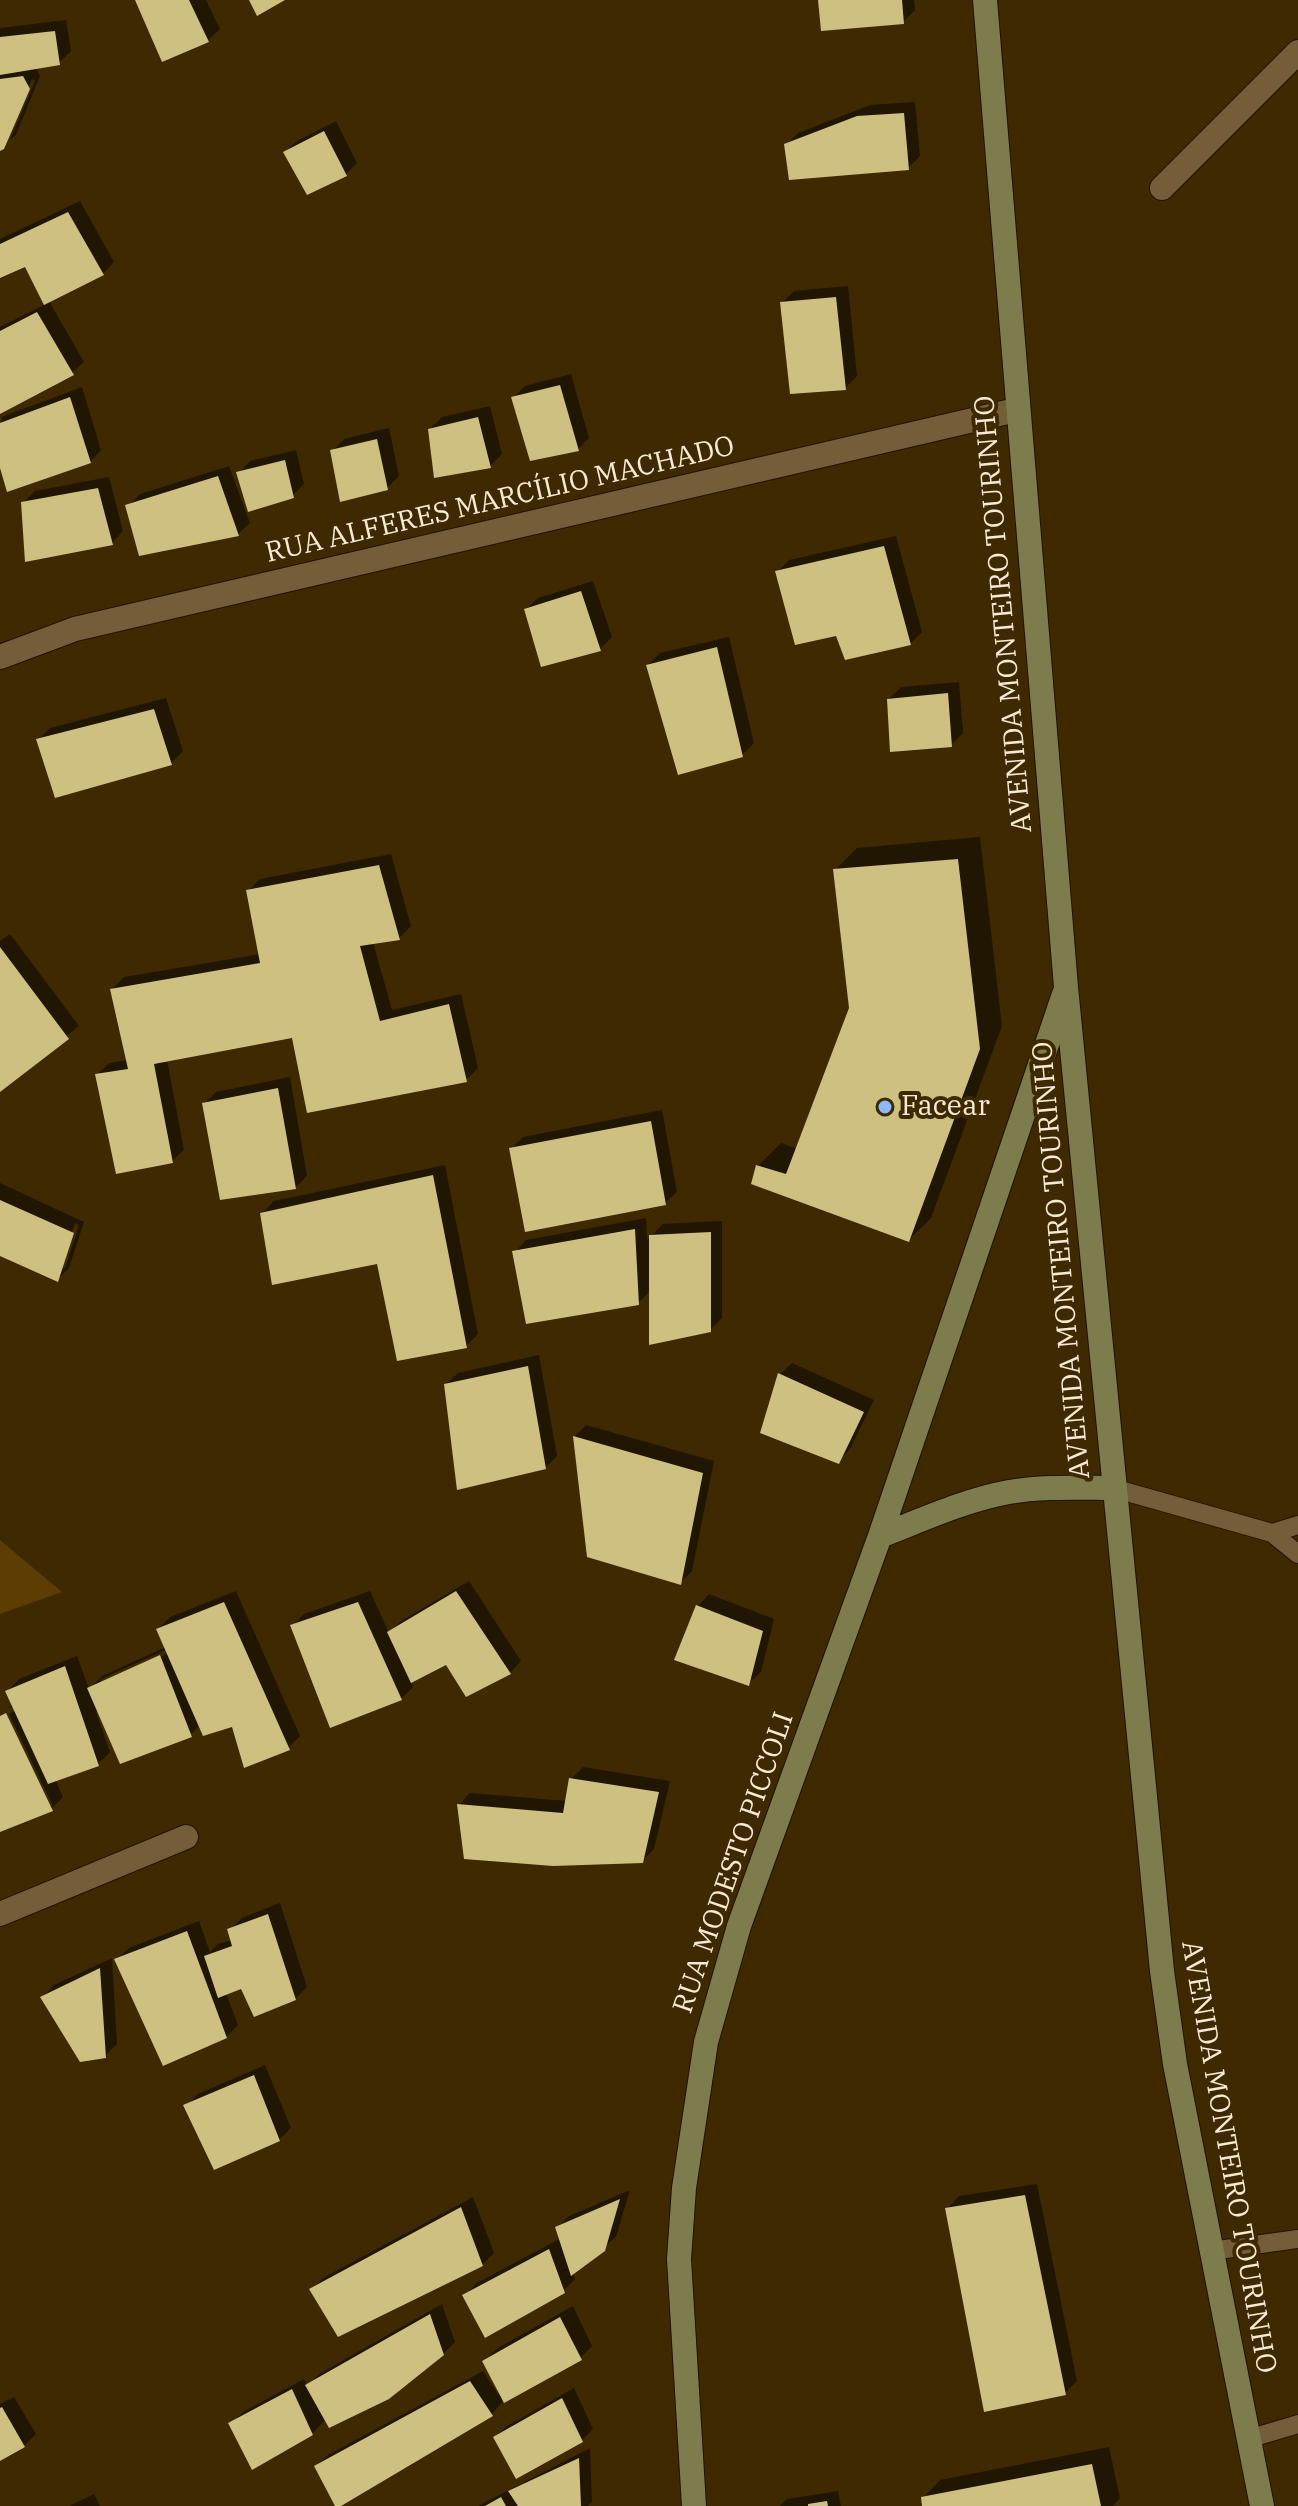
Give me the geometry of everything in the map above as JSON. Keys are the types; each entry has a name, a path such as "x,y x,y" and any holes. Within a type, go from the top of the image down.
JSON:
{"main road":[{"name":"AVENIDA MONTEIRO TOURINHO","path":"985,0 1016,410 1066,987 1162,1971 1175,2064 1262,2506"},
{"name":"RUA MODESTO PICCOLI","path":"694,2506 679,2259 684,2188 706,2042 739,1926 880,1536 1066,987"},
{"path":"880,1536 951,1509 1008,1493 1062,1487 1113,1488"}],"street":[{"path":"1162,188 1298,52"},
{"name":"RUA ALFERES MARCÍLIO MACHADO","path":"0,657 75,629 1016,410"},
{"path":"0,1914 186,1837"}],"lane":[{"path":"1113,1488 1272,1533 1298,1554"},
{"path":"1272,1533 1298,1525"},
{"path":"1211,2251 1298,2239"},
{"path":"1248,2439 1298,2424"}],"shaded area":[{"path":"0,1540 62,1592 0,1614"}],"building":[{"path":"135,0 189,0 209,42 162,62"},
{"path":"249,0 285,0 257,16"},
{"path":"818,0 902,0 904,24 821,31"},
{"path":"55,31 60,65 0,75 0,37"},
{"path":"23,76 30,89 4,149 0,151 0,79"},
{"path":"904,113 909,170 789,180 784,144 857,116"},
{"path":"324,131 347,176 307,195 283,152"},
{"path":"68,212 104,275 44,305 25,267 0,278 0,244"},
{"path":"836,297 846,390 790,394 780,302"},
{"path":"37,312 74,375 0,414 0,331"},
{"path":"560,385 579,451 530,461 511,397"},
{"path":"70,397 91,463 7,492 0,468 0,423"},
{"path":"478,417 491,468 434,478 428,429"},
{"path":"377,439 388,490 340,502 330,450"},
{"path":"285,460 294,498 248,512 236,472"},
{"path":"218,476 239,536 139,556 125,505"},
{"path":"98,488 113,545 25,562 21,502"},
{"path":"884,546 911,645 845,660 836,636 795,645 775,571"},
{"path":"581,591 601,651 541,667 524,609"},
{"path":"717,647 743,757 678,775 646,665"},
{"path":"948,693 952,747 890,752 887,699"},
{"path":"154,709 172,765 55,798 36,739"},
{"name":"Facear","path":"958,859 980,1049 909,1242 751,1184 756,1165 786,1174 849,1008 833,869"},
{"path":"379,865 400,940 360,946 380,1021 449,1004 467,1082 307,1113 292,1038 154,1064 173,1163 116,1174 95,1074 128,1069 110,989 260,963 246,890"},
{"path":"0,947 69,1039 0,1092"},
{"path":"278,1088 296,1189 220,1200 202,1103"},
{"path":"651,1121 666,1205 525,1232 509,1148"},
{"path":"433,1175 467,1348 397,1361 377,1264 272,1285 260,1213"},
{"path":"0,1200 74,1233 58,1282 0,1256"},
{"path":"635,1229 639,1305 526,1324 512,1251"},
{"path":"711,1232 711,1332 649,1345 649,1235"},
{"path":"528,1366 546,1469 457,1490 444,1384"},
{"path":"778,1373 864,1412 839,1464 760,1433"},
{"path":"573,1436 703,1473 681,1585 587,1557"},
{"path":"456,1591 511,1674 466,1697 446,1665 411,1683 387,1632"},
{"path":"224,1602 290,1750 244,1768 232,1727 203,1736 156,1629"},
{"path":"358,1602 402,1700 330,1728 290,1625"},
{"path":"696,1605 763,1631 749,1686 674,1660"},
{"path":"160,1655 192,1737 120,1764 87,1688"},
{"path":"65,1666 99,1766 48,1784 5,1691"},
{"path":"6,1713 53,1811 0,1832 0,1716"},
{"path":"569,1778 659,1792 643,1863 553,1866 464,1859 457,1804 563,1813"},
{"path":"268,1914 296,2000 254,2017 241,1989 218,1998 204,1956 232,1946 227,1929"},
{"path":"187,1931 227,2038 163,2066 114,1959"},
{"path":"100,1968 106,2058 80,2062 40,1997"},
{"path":"254,2075 280,2141 214,2170 183,2105"},
{"path":"1025,2195 1066,2395 984,2412 945,2208"},
{"path":"620,2199 605,2251 571,2276 555,2227"},
{"path":"461,2207 483,2266 338,2337 309,2289"},
{"path":"549,2249 565,2293 485,2338 462,2295"},
{"path":"430,2314 444,2355 389,2399 329,2428 305,2385"},
{"path":"560,2317 582,2360 504,2403 482,2361"},
{"path":"470,2381 493,2416 341,2506 335,2506 314,2466"},
{"path":"292,2389 313,2435 252,2470 228,2423"},
{"path":"562,2398 583,2442 516,2479 493,2437"},
{"path":"0,2408 25,2447 0,2461"},
{"path":"579,2458 581,2506 518,2506 508,2491"},
{"path":"1092,2464 1101,2506 922,2506 921,2497"},
{"path":"501,2497 506,2506 485,2506"},
{"path":"827,2501 828,2506 808,2506 808,2504"}],"place":[{"name":"Facear","path":"885,1107"}]}
